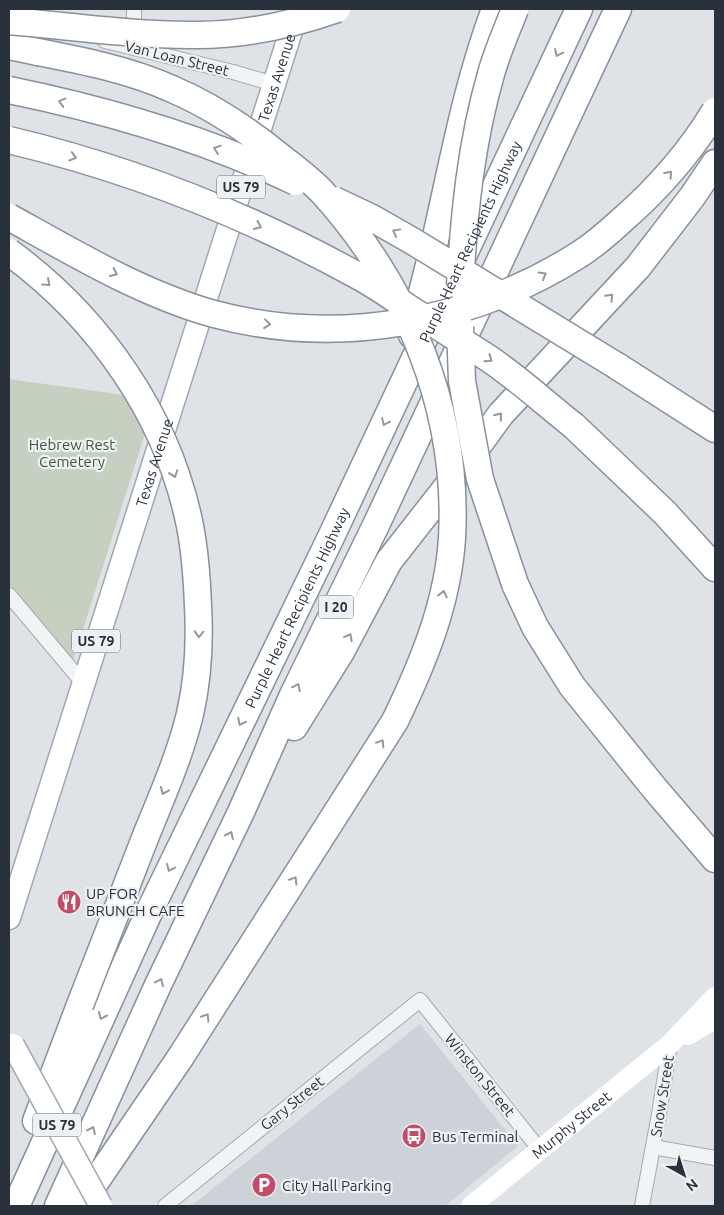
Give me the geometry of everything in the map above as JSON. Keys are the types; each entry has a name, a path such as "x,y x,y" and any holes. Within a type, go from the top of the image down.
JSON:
{"highway":[{"path":"9,21 192,36 270,28 337,9"},
{"path":"485,37 489,9"},
{"path":"398,395 439,226 453,156 485,37 496,9"},
{"path":"514,9 491,72 476,138 464,225 459,301 462,382 480,479 514,584 536,627 572,686 655,789 715,859"},
{"name":"Purple Heart Recipients Highway","path":"16,1206 151,908 331,537 579,9"},
{"name":"I 20","path":"58,1206 293,695 382,514 618,9"},
{"path":"9,46 95,63 172,89 237,124 296,169 322,192 360,238 384,272 417,340 431,376 440,407 446,438 452,492 452,538 434,631 410,692 395,721 180,1058 79,1206"},
{"path":"9,90 129,119 268,168 372,218 414,242 617,366 715,429"},
{"path":"9,217 100,267 168,298 213,313 256,323 300,327 354,328 409,322 442,315 488,300 531,282 581,254 650,196 682,160 715,111"},
{"path":"9,140 36,146 125,173 181,193 242,218 303,247 361,278 490,359 574,426 665,513 715,568"},
{"path":"240,812 342,650 389,561 501,414 638,267 692,197 715,163"},
{"path":"9,252 64,298 93,330 119,363 145,406 162,442 183,498 190,526 197,580 199,631 196,681 183,739 22,1155 9,1195"}],"main road":[{"name":"Texas Avenue","path":"9,918 298,9"},
{"name":"US 79","path":"11,1041 101,1206"}],"street":[{"path":"134,9 134,48"},
{"name":"Van Loan Street","path":"80,34 274,84"},
{"path":"9,595 83,683"},
{"name":"Murphy Street","path":"471,1206 670,1044 715,997"},
{"name":"Winston Street","path":"420,1000 540,1150"},
{"name":"Gary Street","path":"165,1206 420,1000"},
{"name":"Murphy Street","path":"670,1044 715,1019"},
{"name":"Snow Street","path":"642,1206 654,1147 670,1044"},
{"path":"654,1147 715,1158"}],"shaded area":[{"path":"420,1024 518,1146 445,1206 191,1206"}],"green space":[{"name":"Hebrew Rest Cemetery","path":"9,379 131,396 147,427 73,661 9,585"}],"place":[{"name":"UP FOR BRUNCH CAFE","path":"69,902"},
{"name":"Bus Terminal","path":"414,1136"},
{"name":"City Hall Parking","path":"264,1185"}]}
